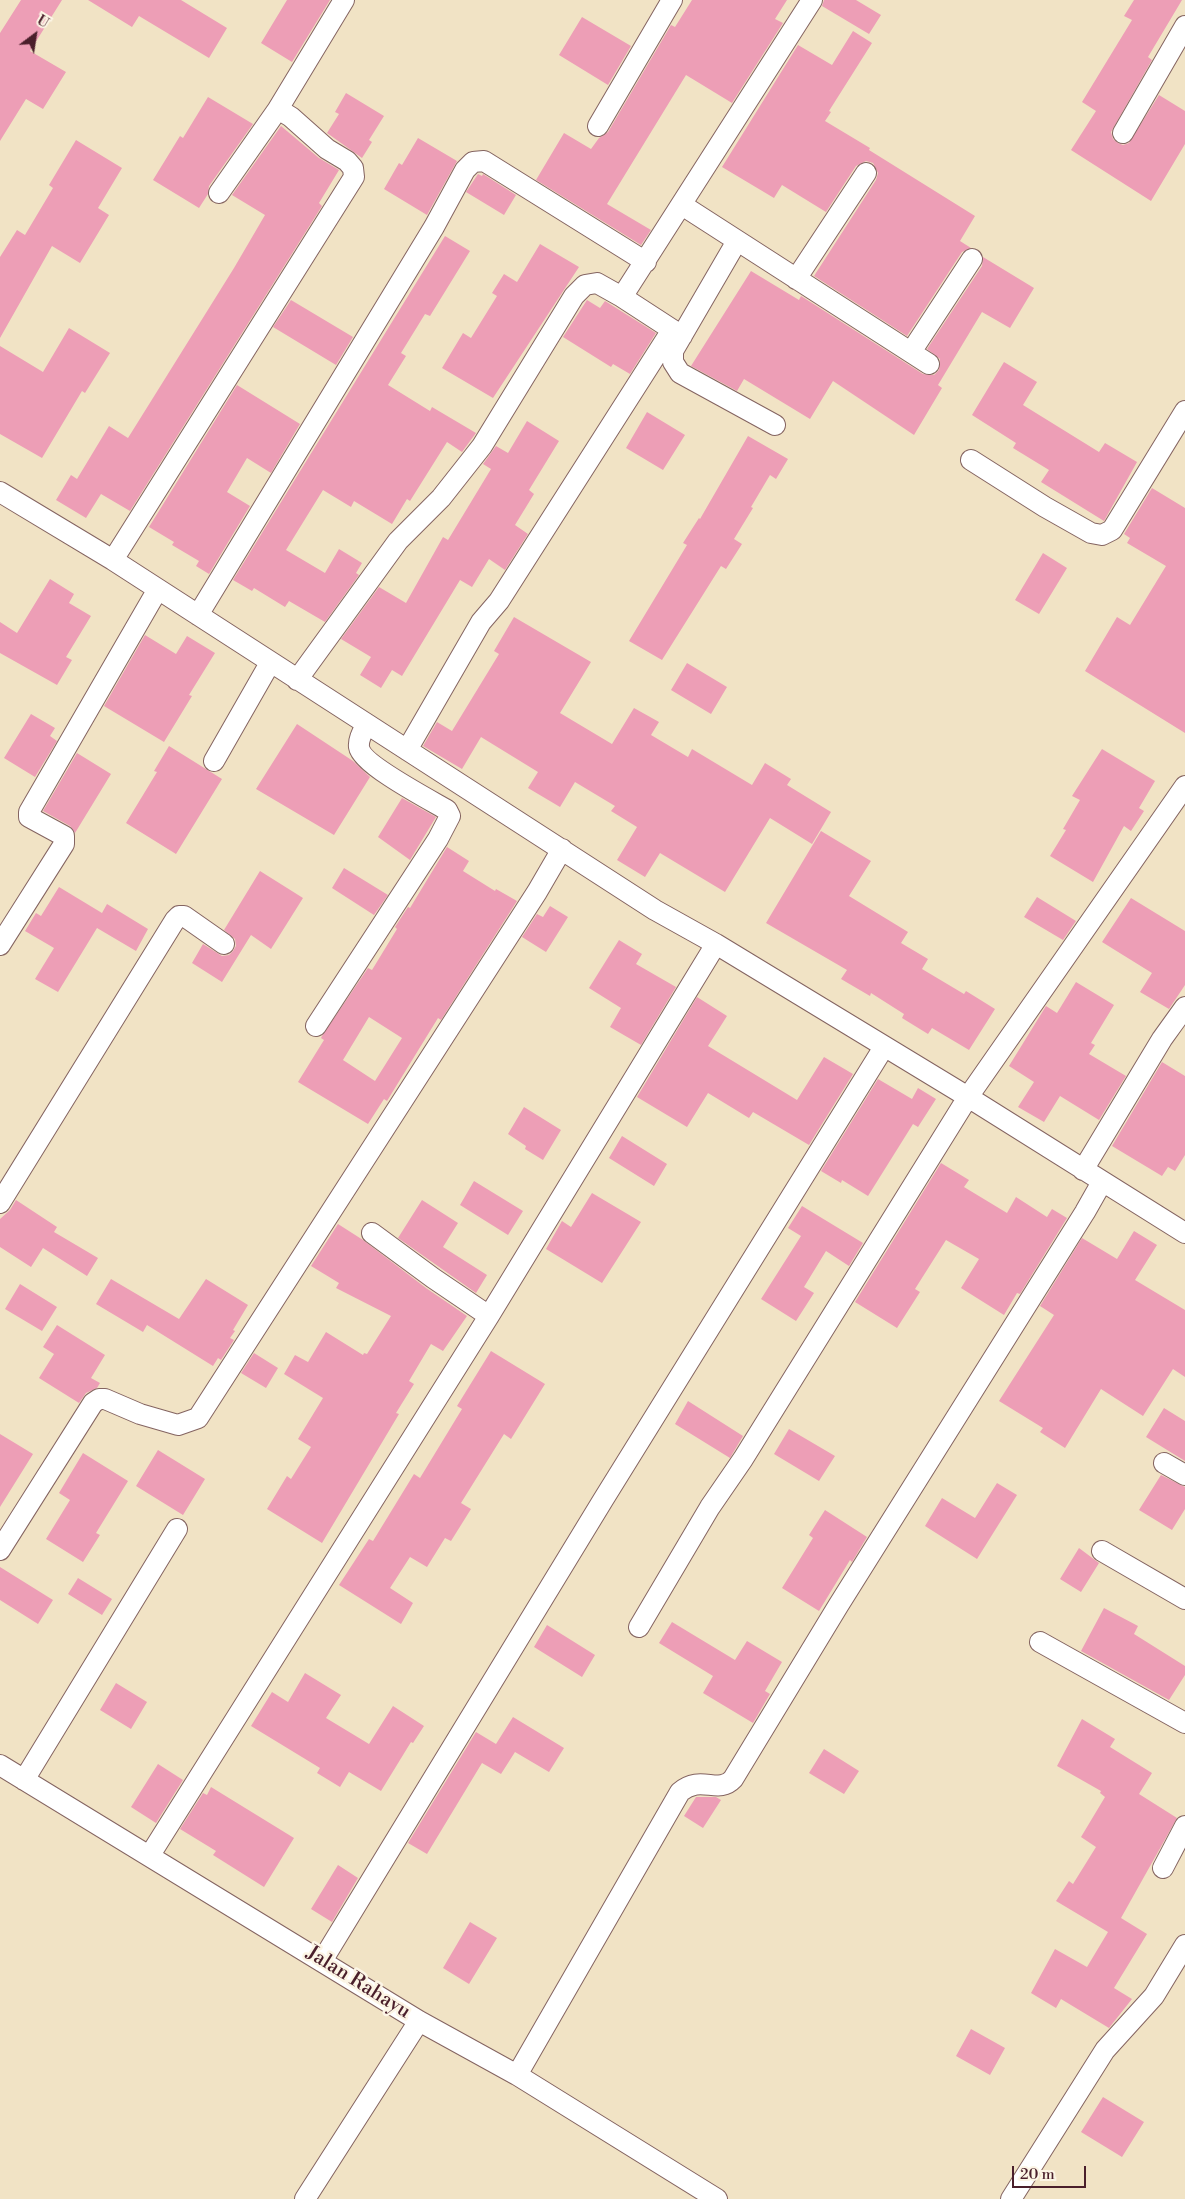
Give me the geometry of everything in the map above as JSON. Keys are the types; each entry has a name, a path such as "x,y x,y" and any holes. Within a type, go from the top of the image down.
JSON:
{"street":[{"path":"219,193 278,109 344,0"},
{"path":"598,126 672,0"},
{"path":"622,297 812,0"},
{"path":"1123,133 1185,26"},
{"path":"113,560 354,177 353,168 347,161 327,149 291,117 278,109"},
{"path":"198,615 434,227 465,170 473,162 484,161 646,262"},
{"path":"796,279 866,173"},
{"path":"682,205 929,364"},
{"path":"407,750 482,622 499,601 737,241"},
{"path":"910,352 972,259"},
{"path":"297,680 398,541 441,498 482,446 574,296 585,285 597,283 677,333"},
{"path":"677,333 673,351 673,362 680,373 775,425"},
{"path":"971,460 1045,507 1091,533 1102,536 1112,530 1185,411"},
{"path":"0,492 113,560 270,663 656,910 716,944 968,1097 1185,1233"},
{"path":"0,945 64,844 64,836 29,817 28,812 158,590"},
{"path":"214,761 270,663"},
{"path":"316,1026 438,839 450,816 447,810 378,769 365,757 359,748 360,736 366,724"},
{"path":"639,1627 710,1507 743,1459 968,1097 1185,786"},
{"path":"0,1550 93,1403 99,1399 105,1398 140,1414 178,1425 198,1418 562,849"},
{"path":"0,1203 175,920 179,916 184,916 224,944"},
{"path":"150,1856 489,1316 716,944"},
{"path":"1083,1170 1162,1039 1185,1007"},
{"path":"322,1961 598,1508 884,1047"},
{"path":"517,2075 680,1792 687,1786 696,1783 722,1786 728,1785 733,1780 838,1606 1086,1212 1102,1182"},
{"path":"372,1233 489,1316"},
{"path":"1164,1463 1185,1475"},
{"path":"24,1780 178,1530"},
{"path":"1102,1551 1185,1599"},
{"path":"1040,1642 1185,1723"},
{"name":"Jalan Rahayu","path":"0,1766 419,2021 517,2075 717,2199"},
{"path":"1163,1868 1185,1826"},
{"path":"1011,2199 1105,2050 1154,1996 1185,1945"},
{"path":"305,2199 419,2021"}],"building":[{"path":"21,0 62,0 30,51 66,72 43,109 26,99 0,141 0,33"},
{"path":"88,0 181,0 227,28 209,58 139,16 132,27"},
{"path":"287,0 330,0 292,62 261,43"},
{"path":"692,0 787,0 775,19 783,23 732,103 686,75 607,204 651,230 641,245 536,180 564,133 591,149 599,138 608,132 671,25 675,27"},
{"path":"824,0 856,0 881,15 869,34 822,6"},
{"path":"1134,0 1182,0 1148,57 1152,60 1111,132 1113,139 1118,143 1123,145 1129,143 1159,95 1185,111 1185,144 1151,201 1071,150 1096,111 1082,102 1132,20 1124,16"},
{"path":"582,17 631,46 608,85 559,55"},
{"path":"853,31 872,43 829,111 831,112 825,121 975,216 960,241 971,248 962,252 907,336 814,276 876,180 878,173 873,163 866,161 856,166 826,212 782,185 774,198 722,167 798,45 832,65"},
{"path":"346,93 384,116 369,140 372,142 362,158 327,133 339,114 335,112"},
{"path":"208,97 253,124 209,186 208,194 199,208 153,180 180,136 183,138"},
{"path":"281,126 319,158 339,170 319,203 322,206 130,511 101,494 86,518 56,500 71,475 77,479 109,426 128,438 234,268 265,215 232,195"},
{"path":"418,138 457,161 427,215 384,189 399,163 402,165"},
{"path":"76,140 122,168 98,208 109,215 80,263 52,246 0,338 0,257 17,230 25,235 53,188 49,185"},
{"path":"478,174 482,176 483,174 516,195 504,215 466,192"},
{"path":"445,236 470,251 430,316 425,314 401,353 406,356 388,385 430,411 432,407 476,433 462,452 447,442 410,501 407,499 392,524 354,501 351,507 323,490 286,550 325,573 339,549 362,563 356,573 359,575 325,622 289,601 285,607 254,588 252,591 233,580"},
{"path":"540,244 579,267 493,398 442,368 463,333 471,338 497,296 492,293 504,274 517,282"},
{"path":"983,257 1034,288 1010,328 982,312 938,385 942,388 914,435 833,381 810,419 744,379 737,391 691,366 751,271 799,300 801,296 923,374 934,375 939,370 940,359 927,349 982,266"},
{"path":"291,300 353,337 336,365 273,327"},
{"path":"587,300 600,308 605,301 656,333 630,374 613,364 611,367 563,337"},
{"path":"69,328 110,353 85,393 82,391 42,458 0,434 0,346 43,372"},
{"path":"1004,362 1037,382 1023,405 1099,452 1105,443 1137,462 1104,521 1041,482 1049,470 1013,448 1016,443 972,415"},
{"path":"237,385 300,424 271,473 247,458 227,492 250,506 209,574 196,566 199,561 172,545 174,542 149,527"},
{"path":"647,412 685,435 663,470 626,448"},
{"path":"527,421 559,441 529,490 534,494 515,525 528,534 505,570 489,559 472,587 460,580 402,676 392,670 381,688 360,675 371,657 341,639 379,587 406,603 443,537 448,540 491,469 483,464 496,446 508,453"},
{"path":"748,436 788,459 776,479 770,475 734,539 742,544 726,569 721,566 662,660 629,641 687,545 683,543 700,519"},
{"path":"1152,488 1185,508 1185,733 1085,671 1117,617 1130,625 1166,566 1127,543 1130,538 1124,534"},
{"path":"1043,553 1067,568 1039,614 1015,600"},
{"path":"50,579 74,594 69,603 91,616 66,657 72,660 57,685 0,653 0,622 17,633"},
{"path":"514,617 591,662 560,713 612,744 634,708 659,722 651,735 688,757 692,749 752,785 765,763 791,779 787,785 831,812 812,844 770,818 725,892 660,853 645,877 617,860 637,827 611,811 615,806 575,782 560,807 528,788 538,772 481,737 462,769 423,746 437,722 452,731 499,654 494,651"},
{"path":"145,635 176,654 187,636 215,653 189,695 192,696 164,742 104,706"},
{"path":"687,663 727,687 711,714 671,690"},
{"path":"31,714 55,728 50,736 57,741 35,777 4,758"},
{"path":"297,724 353,761 370,777 334,835 256,789"},
{"path":"169,746 222,779 176,854 126,823 157,772 154,771"},
{"path":"1102,749 1155,781 1139,808 1144,811 1131,831 1124,826 1093,882 1050,856 1066,830 1063,829 1080,800 1072,796"},
{"path":"77,753 111,774 75,833 70,826 43,811"},
{"path":"402,798 436,817 410,860 378,837"},
{"path":"821,831 871,861 849,896 908,932 901,943 928,959 922,969 964,994 966,991 995,1009 969,1050 932,1028 928,1034 902,1018 904,1014 871,993 870,996 841,979 847,970 766,923"},
{"path":"447,847 469,861 463,871 495,891 496,889 517,901 441,1020 438,1018 387,1101 384,1099 368,1124 298,1082 324,1040 321,1038 322,1036 368,968 372,970 397,929 395,927 408,907 410,908","holes":["369,1017 402,1038 375,1081 343,1060"]},
{"path":"344,868 388,895 374,915 332,888"},
{"path":"260,871 303,898 271,949 251,935 222,982 192,963 203,944 222,956 229,955 233,951 236,946 235,939 224,930"},
{"path":"59,887 102,913 107,904 148,929 136,951 97,928 58,992 35,979 54,948 25,931 36,913 41,916"},
{"path":"1037,897 1076,921 1063,940 1024,917"},
{"path":"1131,898 1185,931 1185,985 1169,1009 1140,992 1152,973 1102,942"},
{"path":"550,906 568,917 546,952 522,937 537,914 543,917"},
{"path":"619,940 642,954 636,964 676,987 641,1045 610,1027 621,1008 589,988"},
{"path":"1076,982 1114,1005 1091,1043 1095,1045 1089,1054 1126,1076 1099,1120 1060,1096 1044,1122 1018,1107 1034,1082 1009,1066 1046,1006 1057,1013"},
{"path":"697,997 727,1016 708,1046 797,1100 824,1057 853,1074 809,1145 753,1112 749,1118 708,1093 687,1127 637,1097"},
{"path":"1162,1062 1185,1076 1185,1155 1175,1171 1168,1167 1162,1176 1112,1146"},
{"path":"878,1079 912,1099 918,1088 936,1099 918,1127 913,1124 868,1196 842,1180 841,1183 821,1171"},
{"path":"524,1107 561,1130 543,1160 525,1149 526,1146 508,1134"},
{"path":"622,1136 667,1164 654,1186 609,1158"},
{"path":"941,1163 969,1180 964,1187 1007,1213 1016,1197 1047,1217 1052,1209 1067,1218 1020,1294 1017,1293 1004,1315 961,1288 979,1259 946,1240 915,1289 920,1292 897,1328 855,1302"},
{"path":"474,1181 523,1211 508,1235 460,1205"},
{"path":"592,1193 641,1222 602,1283 546,1249 562,1221 571,1227"},
{"path":"16,1200 57,1227 54,1232 98,1258 87,1276 43,1248 31,1267 0,1247 0,1219 10,1210"},
{"path":"422,1200 458,1223 443,1247 487,1275 476,1293 398,1238"},
{"path":"802,1206 863,1243 849,1266 826,1251 804,1287 814,1293 796,1321 761,1299 801,1236 788,1228"},
{"path":"338,1224 467,1316 443,1351 431,1344 409,1381 414,1384 396,1413 399,1414 322,1543 267,1509 287,1476 291,1479 311,1447 298,1439 323,1398 284,1374 295,1355 308,1362 326,1332 363,1355 364,1353 367,1354 391,1316 336,1288 339,1283 311,1266"},
{"path":"1134,1231 1157,1245 1135,1280 1185,1310 1185,1377 1173,1369 1143,1416 1101,1389 1065,1448 1040,1432 1043,1428 999,1401 1054,1315 1040,1306 1082,1238 1117,1259"},
{"path":"111,1279 179,1319 206,1279 248,1305 233,1330 235,1331 230,1338 234,1340 221,1360 218,1358 213,1366 147,1325 143,1332 96,1304"},
{"path":"20,1284 57,1307 42,1331 5,1309"},
{"path":"57,1325 105,1355 91,1378 100,1383 97,1388 86,1393 79,1403 39,1378 54,1354 43,1347"},
{"path":"491,1351 545,1384 511,1439 504,1434 461,1503 471,1509 451,1541 445,1538 427,1567 410,1557 390,1588 413,1603 401,1624 339,1585 369,1539 373,1541 414,1474 420,1478 462,1409 457,1406"},
{"path":"254,1353 278,1368 266,1388 241,1373"},
{"path":"688,1401 743,1436 730,1458 675,1424"},
{"path":"1164,1408 1185,1421 1185,1461 1146,1437"},
{"path":"789,1429 835,1456 819,1481 774,1454"},
{"path":"0,1434 33,1454 0,1507"},
{"path":"158,1450 205,1479 183,1515 136,1486"},
{"path":"83,1453 128,1481 96,1533 100,1535 83,1562 46,1539 70,1500 59,1493"},
{"path":"1161,1475 1185,1487 1185,1509 1172,1530 1139,1510"},
{"path":"997,1483 1017,1495 977,1559 925,1526 942,1498 975,1518"},
{"path":"825,1510 867,1537 852,1562 850,1560 819,1611 782,1588 813,1538 809,1535"},
{"path":"1079,1548 1099,1563 1081,1592 1060,1579"},
{"path":"0,1567 53,1600 38,1624 0,1600"},
{"path":"78,1578 112,1599 102,1615 68,1594"},
{"path":"1104,1608 1138,1626 1134,1634 1185,1666 1185,1675 1169,1700 1081,1651"},
{"path":"672,1622 735,1660 747,1641 782,1662 765,1691 770,1694 753,1723 703,1693 713,1676 659,1643"},
{"path":"547,1625 595,1655 582,1677 534,1647"},
{"path":"305,1673 341,1695 326,1718 369,1744 393,1706 424,1726 413,1743 411,1742 381,1791 349,1772 340,1787 317,1773 320,1768 251,1726 272,1692 288,1702"},
{"path":"116,1683 147,1702 131,1729 100,1710"},
{"path":"513,1717 564,1748 549,1772 515,1752 501,1774 482,1763 427,1854 408,1843 476,1732 496,1744"},
{"path":"1082,1719 1115,1739 1110,1747 1152,1773 1139,1794 1177,1818 1121,1918 1147,1934 1114,1988 1132,1999 1109,2028 1061,1999 1056,2008 1031,1993 1055,1949 1087,1967 1108,1932 1056,1901 1069,1881 1073,1884 1096,1847 1081,1837 1105,1797 1100,1793 1101,1791 1057,1766"},
{"path":"824,1749 859,1771 844,1794 809,1773"},
{"path":"158,1764 183,1780 156,1823 131,1807"},
{"path":"211,1787 294,1838 264,1887 213,1855 216,1851 180,1829 203,1793 207,1795"},
{"path":"696,1797 716,1797 721,1800 703,1828 684,1816"},
{"path":"338,1865 358,1878 332,1922 311,1909"},
{"path":"470,1922 497,1938 469,1984 443,1968"},
{"path":"971,2029 1005,2048 990,2075 956,2056"},
{"path":"1103,2097 1144,2122 1122,2157 1081,2132"}]}
